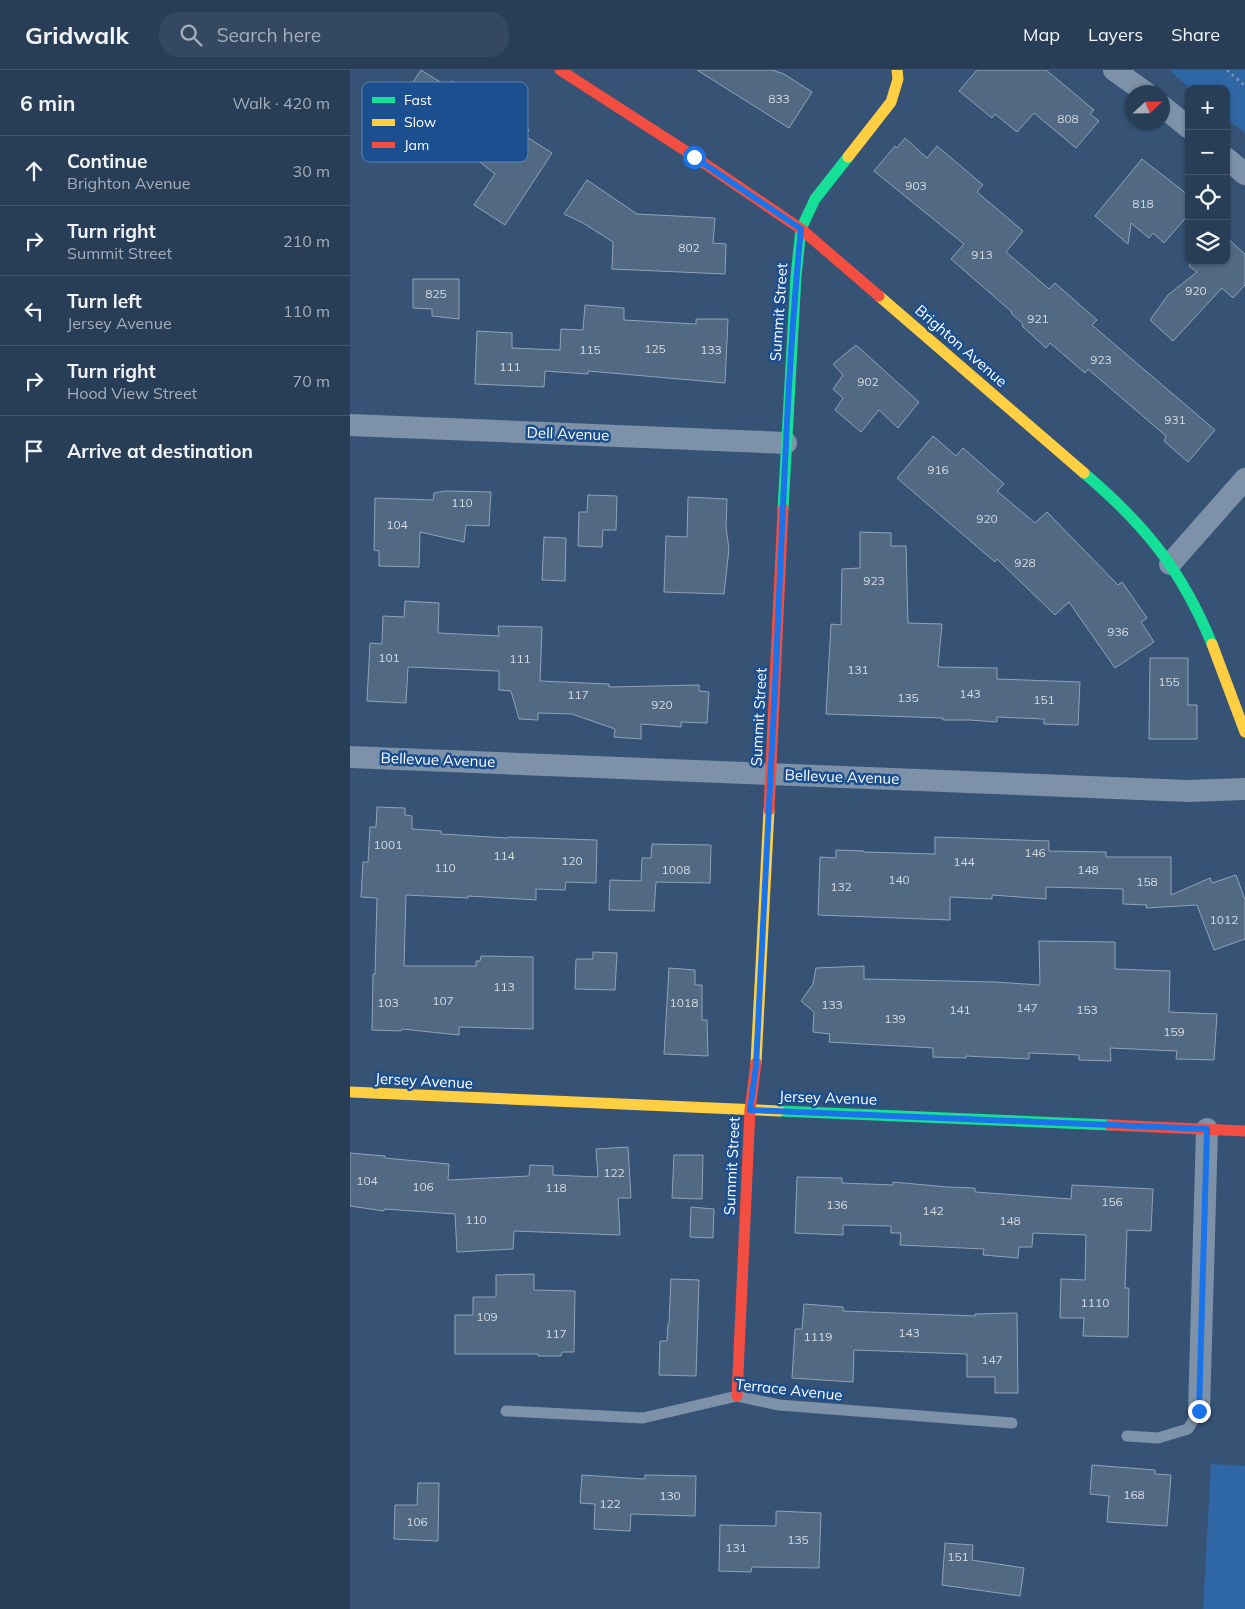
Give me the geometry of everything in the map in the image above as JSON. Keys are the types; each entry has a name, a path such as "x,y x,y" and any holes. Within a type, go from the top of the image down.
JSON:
{"street":[{"name":"Brighton Avenue","path":"560,70 801,229 1111,496 1149,536 1170,564 1192,600 1204,624 1245,732"},
{"name":"Summit Street","path":"737,1396 750,1110 756,1066 786,443 796,276 801,229 815,199 891,102 898,79 897,70"},
{"path":"1114,70 1135,85"},
{"path":"1170,113 1185,125"},
{"path":"1230,161 1245,174"},
{"name":"Dell Avenue","path":"350,425 786,443"},
{"path":"1170,564 1245,479"},
{"name":"Bellevue Avenue","path":"350,757 1188,791 1245,790"},
{"name":"Jersey Avenue","path":"350,1092 1245,1131"},
{"path":"1199,1411 1207,1129"}],"lane":[{"name":"Terrace Avenue","path":"506,1411 643,1418 737,1396 779,1405 1012,1423"},
{"path":"1127,1436 1158,1438 1188,1429 1199,1411"}],"path":[{"path":"1227,70 1245,86"}],"shaded area":[{"path":"1169,70 1245,70 1245,133 1230,121 1230,85 1186,85"},
{"path":"1211,1464 1245,1466 1245,1609 1203,1609"}],"building":[{"path":"421,70 440,82 413,82"},
{"path":"697,70 772,70 784,74 812,92 789,128"},
{"path":"977,70 1046,70 1094,110 1090,114 1099,121 1076,148 1034,113 1017,132 995,114 992,118 959,91"},
{"path":"528,138 552,153 505,225 474,205 495,174 480,162 528,162"},
{"path":"905,138 927,158 937,146 983,185 977,192 1023,231 1006,252 1049,289 1055,283 1097,320 1092,325 1215,430 1188,462 1164,441 1166,436 1088,369 1085,373 1050,343 1046,348 1022,326 1023,324 1012,312 951,259 964,244 874,171 895,146 897,148"},
{"path":"1142,159 1185,193 1185,219 1164,243 1153,233 1149,238 1131,223 1128,244 1095,216"},
{"path":"587,180 637,214 715,218 713,243 726,244 725,274 612,269 613,242 583,223 564,214"},
{"path":"1230,241 1245,254 1245,285 1233,298 1222,288 1173,341 1150,320 1168,295 1197,272 1189,266 1230,265"},
{"path":"413,279 459,279 459,319 432,316 432,309 413,308"},
{"path":"585,305 624,308 624,320 696,324 696,319 728,319 725,383 588,371 588,374 545,371 544,387 475,384 477,331 512,333 512,348 560,350 561,329 583,330"},
{"path":"856,345 919,402 898,428 879,410 861,432 835,410 843,398 833,389 843,375 833,364"},
{"path":"933,436 956,456 963,448 1004,484 997,491 1035,523 1047,512 1118,585 1122,582 1147,618 1141,622 1154,642 1115,668 1069,602 1055,615 997,559 995,562 897,478"},
{"path":"445,491 491,492 489,526 466,525 464,542 420,532 419,567 379,566 379,551 374,550 375,498 433,500 434,493"},
{"path":"588,495 617,496 616,530 603,530 602,547 578,546 579,512 587,512"},
{"path":"688,497 727,499 726,527 729,549 724,594 664,592 666,536 687,537"},
{"path":"860,532 891,533 891,546 906,546 908,623 942,624 938,667 997,668 997,679 1080,682 1078,725 1044,724 1044,719 997,717 997,722 826,714 831,624 841,625 842,569 860,568"},
{"path":"544,537 566,538 565,581 542,580"},
{"path":"405,601 439,603 438,633 499,636 498,626 542,627 540,681 609,684 609,687 699,685 699,691 709,692 707,723 681,722 681,727 641,724 641,739 614,737 615,729 572,714 538,713 538,720 519,719 511,691 499,690 499,671 408,667 406,703 367,701 370,643 382,644 383,616 404,617"},
{"path":"1150,658 1188,658 1188,705 1197,705 1197,739 1149,739"},
{"path":"377,807 405,808 405,815 412,816 412,829 441,831 441,834 597,840 596,883 566,882 565,890 536,889 536,900 406,895 404,966 476,966 476,961 480,961 481,956 533,957 533,1029 459,1027 459,1035 402,1029 401,1031 372,1030 377,898 361,897 363,862 368,862 370,827 376,827"},
{"path":"935,837 1049,841 1049,851 1106,852 1106,857 1171,857 1171,895 1210,878 1212,883 1236,875 1245,900 1245,939 1214,950 1197,905 1146,908 1147,905 1123,904 1123,889 1046,887 1046,899 992,895 992,899 950,897 950,920 818,915 820,857 836,858 836,850 935,854"},
{"path":"652,844 711,845 710,883 656,882 654,911 609,910 610,880 641,881 642,858 651,858"},
{"path":"1039,941 1115,942 1115,969 1170,971 1169,1012 1217,1014 1214,1060 1176,1059 1177,1051 1110,1048 1111,1061 1079,1060 1079,1055 1029,1053 1029,1059 966,1056 966,1058 933,1057 933,1048 829,1042 830,1034 813,1032 814,1012 801,1001 813,984 816,968 864,966 864,979 1040,985"},
{"path":"593,952 617,953 615,990 575,989 576,959 593,959"},
{"path":"669,968 695,970 695,985 702,985 702,1020 707,1020 708,1056 664,1054"},
{"path":"628,1147 631,1198 618,1198 620,1235 514,1231 513,1249 457,1252 455,1214 384,1209 384,1211 350,1206 350,1153 449,1164 448,1180 529,1176 530,1165 553,1166 553,1175 598,1177 596,1149"},
{"path":"674,1155 703,1155 702,1199 672,1198"},
{"path":"797,1177 842,1178 842,1183 893,1185 893,1182 975,1188 975,1192 1071,1199 1072,1185 1153,1189 1151,1231 1127,1230 1125,1288 1129,1288 1128,1337 1083,1336 1084,1318 1060,1318 1061,1279 1085,1280 1086,1235 1033,1233 1032,1247 1019,1247 1018,1258 983,1255 984,1249 900,1245 901,1233 891,1233 891,1226 843,1225 843,1235 795,1233"},
{"path":"691,1207 714,1209 713,1238 690,1237"},
{"path":"534,1274 534,1290 575,1291 574,1352 562,1352 561,1356 538,1356 538,1354 455,1354 455,1315 473,1315 473,1297 496,1297 496,1275"},
{"path":"671,1279 699,1280 696,1376 659,1375 660,1341 667,1341"},
{"path":"804,1304 843,1307 843,1311 975,1316 975,1314 1017,1313 1018,1393 995,1393 995,1377 967,1377 967,1354 854,1350 853,1382 792,1378 795,1329 802,1329"},
{"path":"1092,1465 1155,1470 1155,1474 1171,1475 1167,1526 1107,1522 1109,1496 1090,1494"},
{"path":"582,1475 645,1479 645,1475 696,1476 695,1516 631,1514 630,1531 594,1529 595,1504 580,1503"},
{"path":"418,1483 439,1483 438,1541 394,1539 395,1505 417,1505"},
{"path":"776,1511 821,1513 819,1568 752,1567 751,1572 719,1571 720,1525 776,1526"},
{"path":"945,1543 973,1545 972,1560 1024,1568 1020,1596 942,1585"}],"traffic: fast":[{"path":"783,509 796,276 801,229 815,199 848,157"},
{"path":"1084,473 1125,511 1159,550 1188,593 1212,644"},
{"path":"779,1111 1110,1125"}],"traffic: slow":[{"path":"848,157 891,102 898,79 897,70"},
{"path":"879,296 1084,473"},
{"path":"1212,644 1245,732"},
{"path":"756,1063 769,810"},
{"path":"350,1092 779,1111"}],"traffic: jam":[{"path":"560,70 695,157 801,229 879,296"},
{"path":"769,810 783,509"},
{"path":"737,1396 750,1110 756,1063"},
{"path":"1110,1125 1245,1131"}],"route":[{"path":"694,157 801,229 796,276 786,443 756,1066 750,1110 1207,1129 1199,1411"}]}
